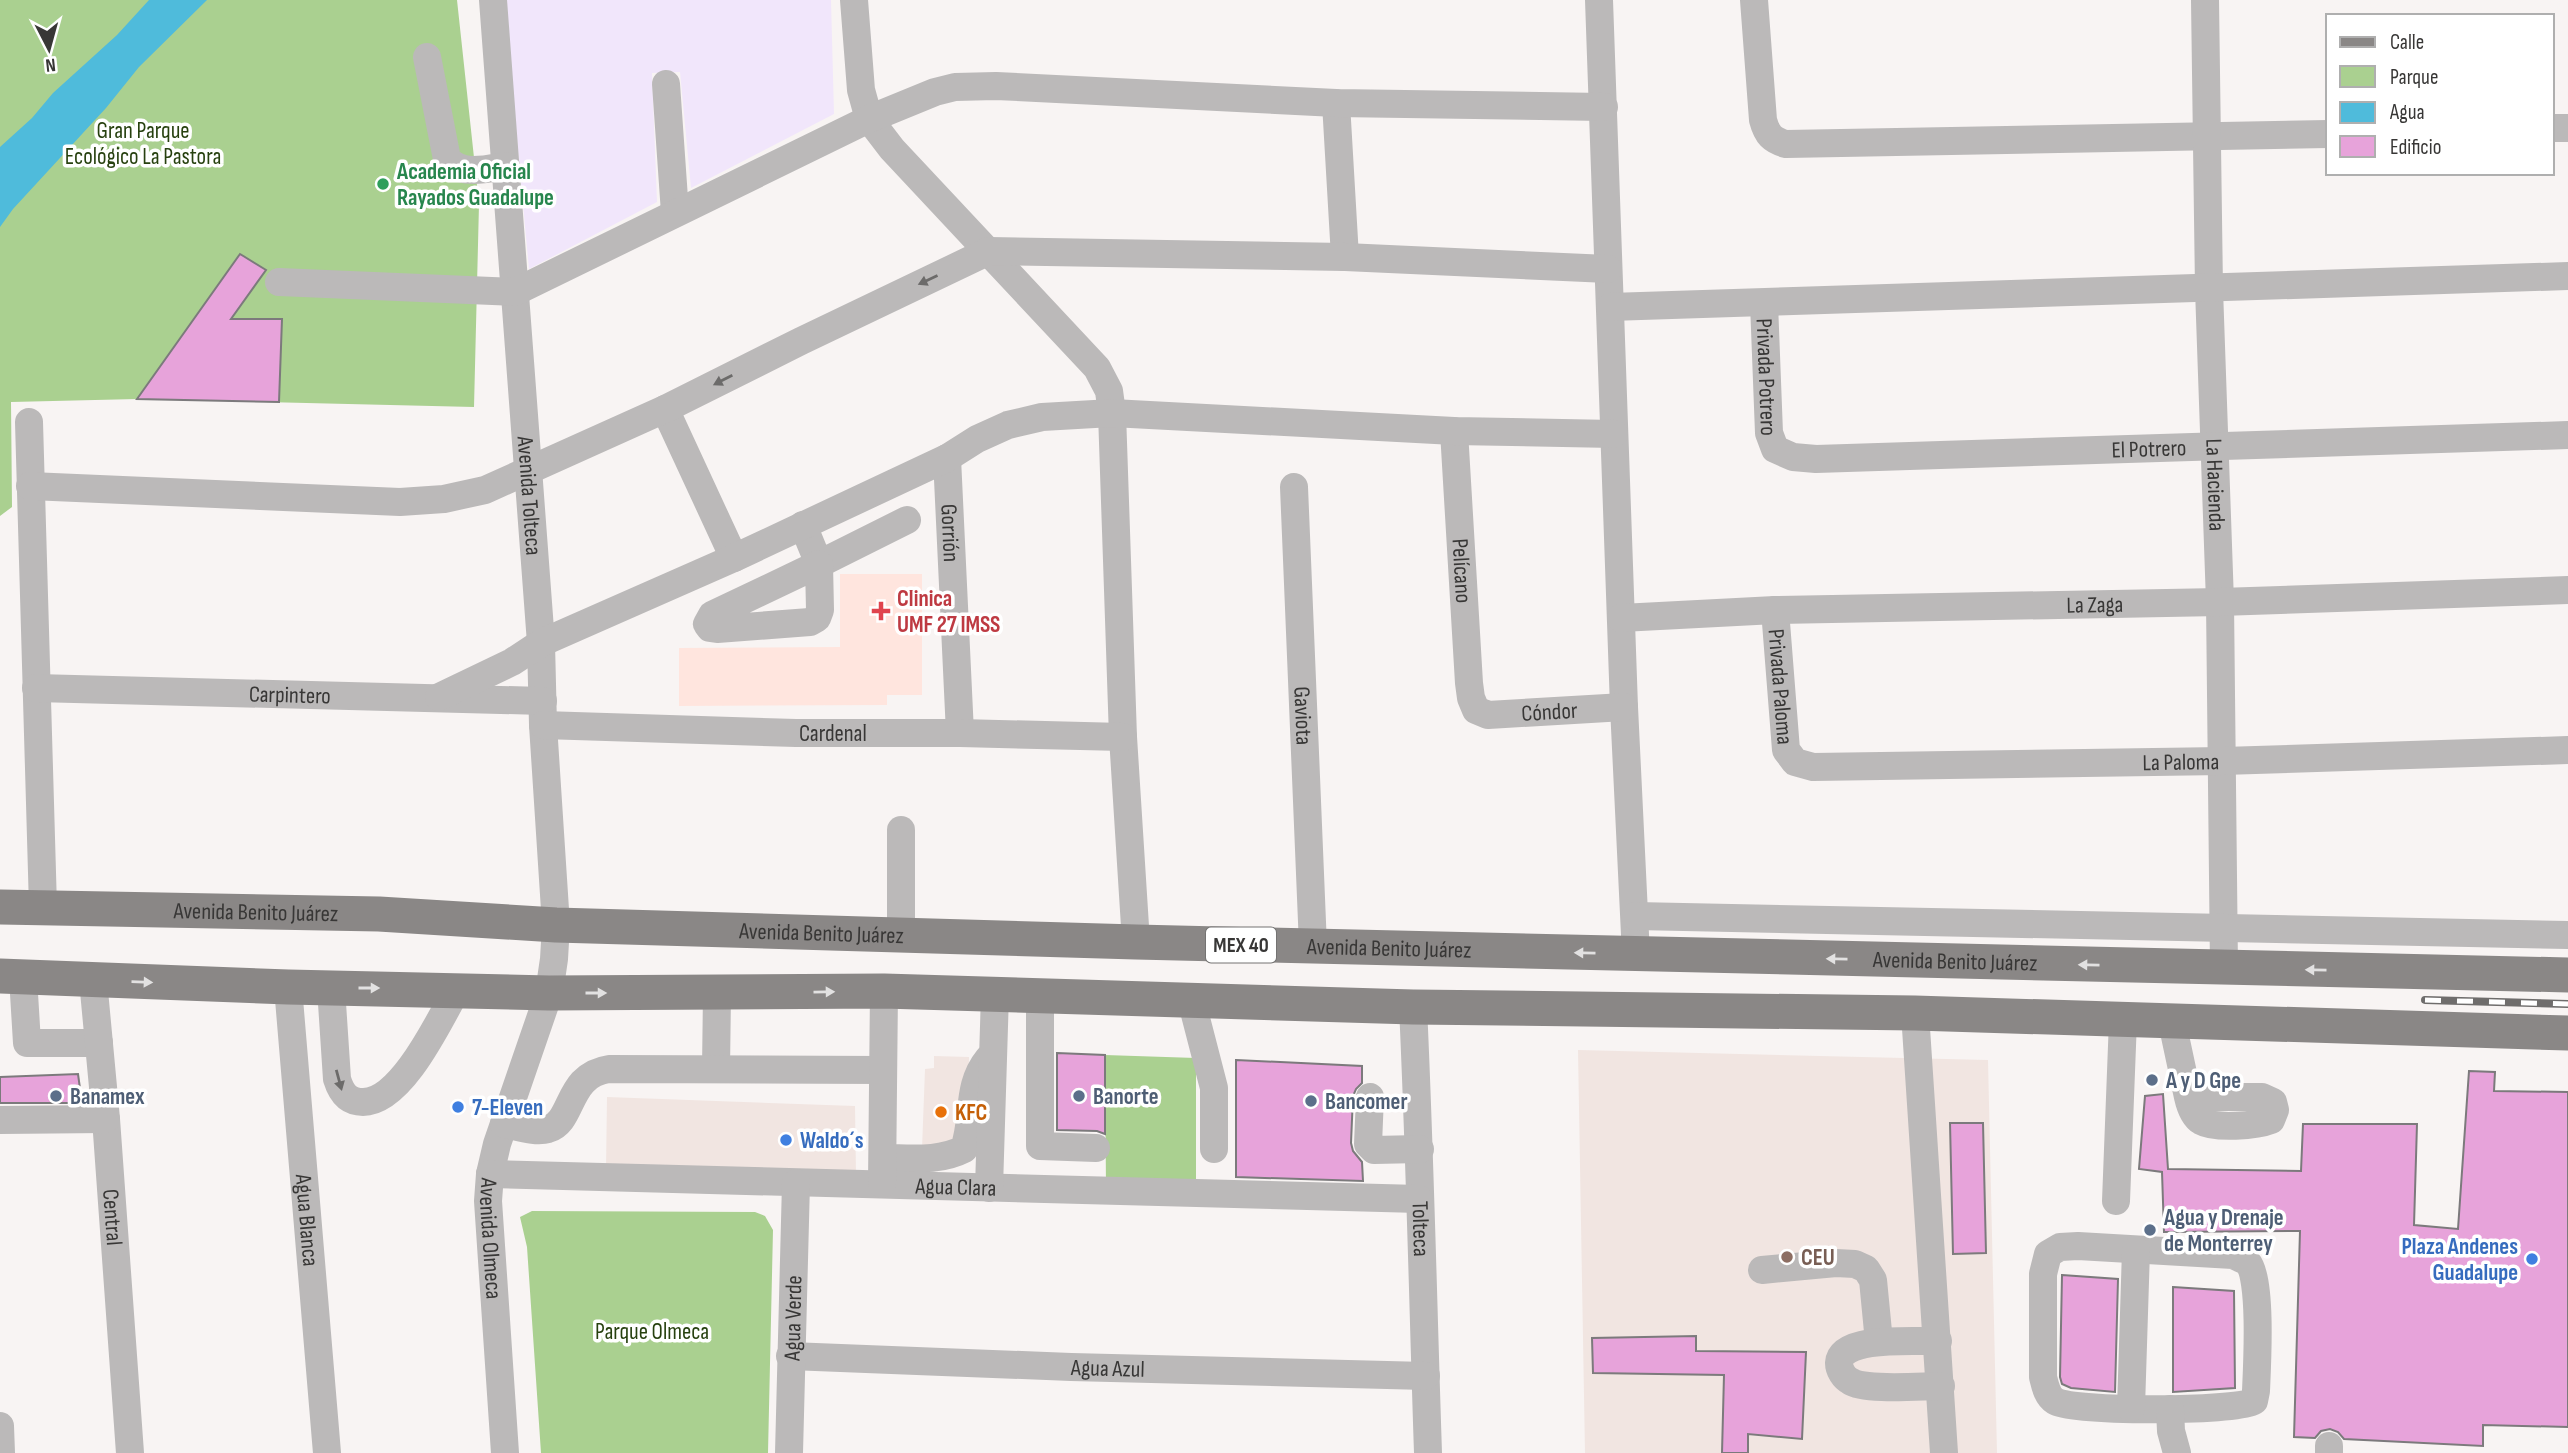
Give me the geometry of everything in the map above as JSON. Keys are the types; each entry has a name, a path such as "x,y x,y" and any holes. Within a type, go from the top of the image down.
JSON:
{"main road":[{"name":"Avenida Benito Juárez","path":"0,907 379,914 556,925 1136,942 2568,975"},
{"path":"2362,971 2422,959 2476,954 2568,956"},
{"path":"12,977 288,988 457,989 549,993 884,991 1413,1006 1915,1013 2568,1033"},
{"path":"2393,1029 2444,1021 2568,1022"},
{"path":"2393,1029 2463,1044 2568,1047"}],"street":[{"name":"Avenida Tolteca","path":"493,0 541,643 556,925 549,993"},
{"path":"854,0 862,90 869,119 892,149 1097,368 1109,391 1112,413 1123,737 1136,942"},
{"path":"1599,0 1624,707 1636,955"},
{"path":"1754,0 1763,120 1766,132 1774,140 1786,144 2326,134"},
{"name":"La Hacienda","path":"2205,0 2209,289 2220,602 2224,968"},
{"path":"427,57 447,159 456,167 465,170 506,166"},
{"path":"666,84 675,213"},
{"path":"279,282 514,292 869,119 934,92 955,87 1009,86 1336,103 1604,107"},
{"path":"1336,103 1345,257"},
{"path":"30,486 400,502 444,499 485,491 664,409 989,251 1345,257 1608,269"},
{"path":"1610,307 2568,276"},
{"name":"Privada Potrero","path":"1764,303 1769,433 1775,449"},
{"path":"664,409 734,558"},
{"path":"439,697 512,662 541,643 734,558 947,458 977,439 1008,425 1042,417 1112,413 1454,431 1614,434"},
{"path":"29,422 43,907"},
{"name":"Pelícano","path":"1454,431 1469,683 1476,710"},
{"name":"El Potrero","path":"1775,449 1793,457 1816,459 2216,444 2568,435"},
{"name":"Gorrión","path":"947,458 960,733"},
{"name":"Gaviota","path":"1294,487 1313,946"},
{"path":"803,525 819,564 907,520"},
{"name":"La Zaga","path":"1621,618 1775,610 2220,602 2568,590"},
{"name":"Privada Paloma","path":"1775,610 1783,732 1786,750 1795,762"},
{"name":"Carpintero","path":"36,688 439,697 543,713"},
{"name":"Cóndor","path":"1476,710 1488,715 1624,707"},
{"name":"Cardenal","path":"543,713 796,733 1123,737"},
{"name":"La Paloma","path":"1795,762 1813,767 2223,761 2568,750"},
{"path":"901,830 901,934"},
{"path":"1635,916 2568,935"},
{"path":"12,977 27,1043 99,1043"},
{"name":"Central","path":"93,980 106,1119 130,1453"},
{"name":"Agua Blanca","path":"288,988 327,1453"},
{"path":"331,988 337,1079 340,1090 348,1098 358,1102 369,1102 392,1089 427,1042 457,989"},
{"path":"884,991 883,1171 951,1156 964,1149 969,1137 975,1078 993,1053"},
{"name":"Avenida Olmeca","path":"506,1453 489,1235 490,1174 504,1124 549,993"},
{"path":"716,1069 717,993"},
{"path":"989,1188 995,994"},
{"path":"1040,994 1041,1190"},
{"path":"1191,999 1214,1088 1214,1149"},
{"name":"Tolteca","path":"1413,1006 1420,1149 1419,1199 1428,1453"},
{"path":"1915,1013 1944,1453"},
{"path":"2116,1201 2123,1020"},
{"path":"2172,1022 2188,1097"},
{"path":"504,1124 539,1130 553,1128 583,1080 595,1071 624,1068 882,1070"},
{"path":"1370,1097 1368,1144 1374,1150 1420,1149"},
{"path":"0,1120 106,1119"},
{"path":"1040,1146 1096,1148"},
{"name":"Agua Clara","path":"490,1174 796,1183 883,1171 989,1188 1419,1199"},
{"name":"Agua Verde","path":"789,1453 796,1183"},
{"path":"2078,1245 2233,1255 2249,1264 2255,1280 2257,1366 2253,1401 2169,1437 2131,1408 2074,1405 2055,1401 2047,1391 2043,1377 2043,1275 2048,1254 2060,1247 2078,1245"},
{"path":"2131,1408 2136,1250"},
{"path":"1762,1269 1855,1264 1866,1269 1873,1280 1879,1342"},
{"path":"1938,1342 1879,1342 1854,1346 1843,1353 1839,1361 1840,1371 1849,1381 1864,1386 1941,1386"},
{"name":"Agua Azul","path":"790,1356 1070,1367 1426,1376"},
{"path":"0,1426 1,1453"}],"shaded area":[{"path":"504,0 831,0 834,114 691,188 680,72 652,73 657,202 529,269"},
{"name":"Clinica UMF 27 IMSS","path":"840,574 922,574 922,695 887,695 887,705 679,706 679,648 840,647"},
{"name":"CEU","path":"1578,1050 1988,1060 1997,1453 1585,1453"},
{"path":"934,1056 969,1057 967,1137 922,1149 925,1069 934,1068"},
{"path":"607,1097 855,1106 856,1175 606,1169"}],"green space":[{"name":"Gran Parque Ecológico La Pastora","path":"0,0 457,0 479,204 474,407 137,399 11,402 12,507 0,516"},
{"path":"1105,1055 1196,1058 1196,1192 1106,1190"},
{"name":"Parque Olmeca","path":"532,1211 755,1212 765,1216 773,1230 768,1453 541,1453 527,1247 520,1217"}],"water":[{"path":"149,0 207,0 139,67 0,227 0,147 32,118 53,93 117,35"}],"building":[{"path":"240,254 266,270 231,319 282,319 279,402 137,399"},
{"name":"Banorte","path":"1057,1053 1105,1055 1105,1134 1097,1131 1057,1130"},
{"path":"1236,1060 1362,1066 1362,1083 1353,1096 1351,1143 1353,1151 1362,1162 1363,1181 1236,1177"},
{"path":"2469,1071 2495,1072 2494,1091 2568,1092 2568,1427 2483,1425 2483,1446 2344,1439 2338,1432 2330,1429 2321,1431 2315,1438 2294,1437 2300,1231 2164,1232 2162,1172 2139,1169 2145,1096 2163,1094 2168,1169 2301,1171 2303,1124 2417,1124 2414,1225 2458,1229"},
{"path":"78,1074 82,1103 0,1103 0,1077"},
{"path":"1950,1123 1983,1123 1986,1253 1953,1254"},
{"path":"2062,1275 2118,1279 2115,1392 2071,1388 2062,1384"},
{"path":"2173,1287 2234,1291 2235,1388 2173,1392"},
{"path":"1696,1336 1696,1351 1806,1352 1802,1439 1748,1434 1748,1453 1722,1453 1724,1375 1593,1373 1592,1338"}],"railway":[{"path":"2425,1000 2568,1004"}],"place":[{"name":"Academia Oficial Rayados Guadalupe","path":"383,184"},
{"name":"Clinica UMF 27 IMSS","path":"881,611"},
{"name":"A y D Gpe","path":"2152,1080"},
{"name":"Banamex","path":"56,1096"},
{"name":"Banorte","path":"1079,1096"},
{"name":"Bancomer","path":"1311,1101"},
{"name":"7-Eleven","path":"458,1107"},
{"name":"KFC","path":"941,1112"},
{"name":"Waldo´s","path":"786,1140"},
{"name":"Agua y Drenaje de Monterrey","path":"2150,1230"},
{"name":"CEU","path":"1787,1257"},
{"name":"Plaza Andenes Guadalupe","path":"2532,1259"}]}
